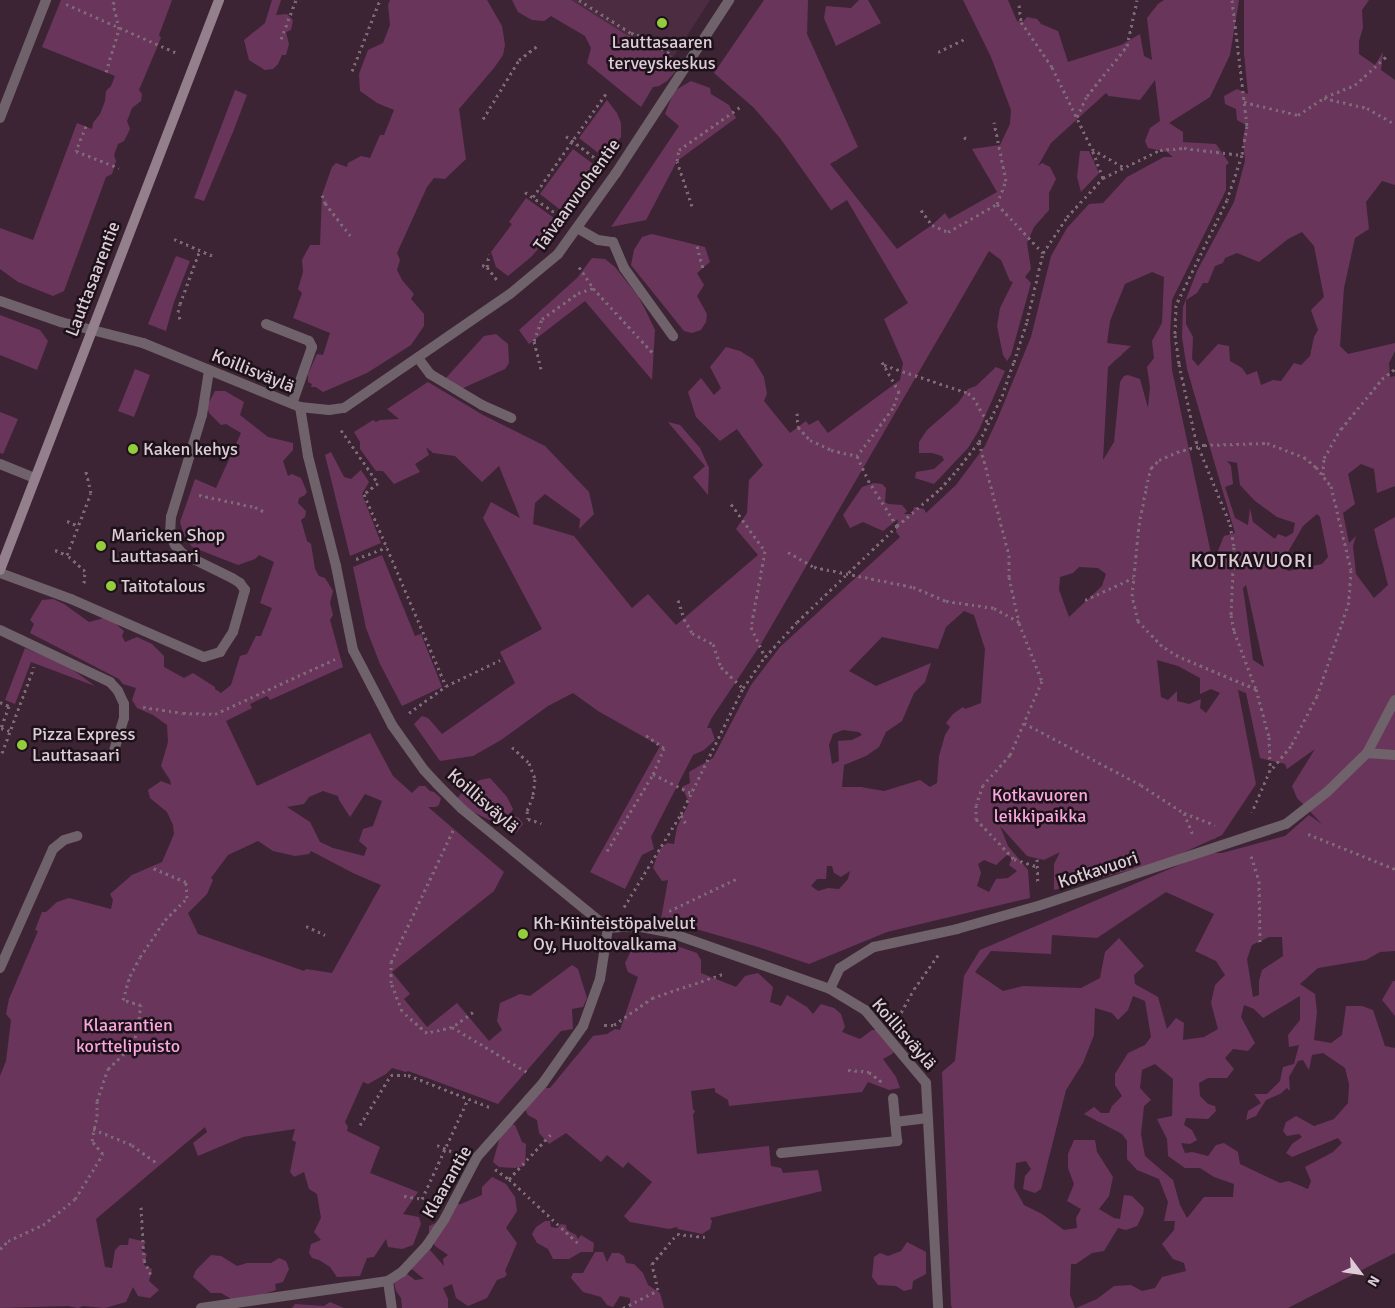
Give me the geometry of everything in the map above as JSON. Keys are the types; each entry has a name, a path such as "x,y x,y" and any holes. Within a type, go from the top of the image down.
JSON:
{"main road":[{"name":"Lauttasaarentie","path":"0,571 90,330 219,0"}],"street":[{"path":"0,118 46,0"},
{"name":"Taivaanvuohentie","path":"296,405 329,410 344,408 510,294 558,254 686,67 729,0"},
{"path":"577,228 598,240 613,242 624,268 673,336"},
{"name":"Koillisväylä","path":"0,302 61,322 143,343 296,405 336,566 353,650 392,725 424,770 462,809 608,928 636,926 671,933 750,959 830,989 865,1010 926,1083 938,1308"},
{"path":"266,324 309,341 312,347 296,405"},
{"path":"418,358 430,374 482,405 512,418"},
{"path":"0,571 78,602 204,657 220,652 233,632 245,590 240,582 183,554 175,546 170,535 171,517 202,414 209,371"},
{"path":"0,464 34,478"},
{"path":"0,630 110,682 118,691 124,704 124,718 112,758"},
{"name":"Kotkavuori","path":"830,989 840,968 874,947 957,929 1038,906 1286,824 1327,792 1367,753 1395,700"},
{"path":"1367,753 1395,755"},
{"path":"0,968 53,849 64,840 77,836"},
{"name":"Klaarantie","path":"201,1308 388,1281 402,1272 427,1246 445,1218 478,1157 509,1119 543,1083 583,1026 600,979 608,928"},
{"path":"780,1153 897,1141 891,1093"},
{"path":"895,1122 928,1118"},
{"path":"388,1281 392,1308"}],"path":[{"path":"106,72 119,29 114,4 115,0"},
{"path":"280,39 296,0"},
{"path":"352,71 380,0"},
{"path":"579,0 631,33 648,40 686,67"},
{"path":"1076,118 1087,96 1127,46 1137,0"},
{"path":"1232,0 1247,126 1242,155 1227,200 1176,305 1175,335 1178,364 1198,448 1230,524 1234,547 1231,615 1234,630 1256,689 1269,737 1270,770"},
{"path":"60,1 119,29 196,61"},
{"path":"1019,5 1021,22 1052,67 1092,149 1103,178"},
{"path":"938,52 965,39"},
{"path":"483,119 519,60 538,45"},
{"path":"1244,102 1298,115 1324,98 1354,85 1388,54"},
{"path":"533,197 607,92"},
{"path":"1324,98 1367,108 1395,124"},
{"path":"692,206 677,161 679,150 740,107"},
{"path":"921,210 932,225 948,232 997,204 1006,181 994,122"},
{"path":"86,126 76,150 119,168"},
{"path":"964,137 968,140"},
{"path":"608,928 634,893 681,814 743,688 765,656 897,526 940,489 958,470 979,442 1002,396 1025,330 1043,254 1067,217 1103,178 1160,150 1172,148 1242,155"},
{"path":"1092,149 1123,167"},
{"path":"525,192 577,228"},
{"path":"322,195 325,203 350,235"},
{"path":"997,204 1043,254"},
{"path":"174,239 212,256"},
{"path":"697,246 703,268"},
{"path":"180,319 178,312 180,304 200,250"},
{"path":"487,267 489,254"},
{"path":"579,267 593,288 654,354"},
{"path":"541,369 534,341 542,319 578,293 593,288"},
{"path":"857,456 894,408 899,391 883,364 968,393 973,397 988,424"},
{"path":"1323,475 1324,458 1340,429 1382,379 1395,368"},
{"path":"797,413 798,427 810,440 831,450 857,456"},
{"path":"346,433 378,482 364,494 446,686"},
{"path":"979,442 1009,555 1009,578 1019,623 1042,681 1010,755 983,785 976,805 976,819 1014,859 1038,867"},
{"path":"1256,689 1178,656 1162,646 1138,620 1132,596 1133,578 1139,525 1151,468 1159,460 1177,452 1204,445 1266,443 1304,457 1323,475 1331,486 1340,516 1351,570 1349,602 1317,696 1291,746 1270,770 1247,824 1245,838 1259,881 1260,942"},
{"path":"857,456 868,480 897,526"},
{"path":"68,554 91,494 86,471"},
{"path":"179,490 255,507 265,512"},
{"path":"731,504 766,551 752,627 765,656"},
{"path":"67,521 78,526"},
{"path":"336,566 387,547"},
{"path":"55,550 68,554 85,570 78,602"},
{"path":"788,552 814,567 913,588 946,601 994,608 1019,623"},
{"path":"1085,600 1133,578"},
{"path":"678,600 684,619 692,632 713,644 721,667 743,688"},
{"path":"124,704 184,713 215,714 353,650"},
{"path":"392,725 446,686 500,660"},
{"path":"2,753 34,666 43,670"},
{"path":"0,702 9,706 1,728 10,731"},
{"path":"1024,723 1140,785 1184,813 1200,852"},
{"path":"607,851 653,774 664,748 644,734"},
{"path":"512,747 529,763 535,779 534,796 527,811 528,819 541,823"},
{"path":"653,774 691,793"},
{"path":"681,814 687,826"},
{"path":"1286,824 1395,869"},
{"path":"455,826 391,962 392,983 402,1011 427,1033 452,1027 473,1012"},
{"path":"0,1249 8,1241 43,1225 75,1199 103,1154 92,1141 97,1101 108,1069 134,1044 141,1005 123,1000 130,976 140,957 165,920 187,898 186,882 150,867"},
{"path":"636,926 736,879"},
{"path":"306,926 325,935"},
{"path":"888,1037 914,989 957,929"},
{"path":"583,1026 614,1025 652,998 688,984 718,976 750,959"},
{"path":"452,1027 543,1083"},
{"path":"848,1070 869,1072 891,1093"},
{"path":"360,1126 391,1075 408,1075 498,1111 509,1119"},
{"path":"404,1196 422,1199 468,1099"},
{"path":"94,1129 132,1145 158,1164"},
{"path":"509,1178 552,1133"},
{"path":"437,1145 464,1157"},
{"path":"478,1157 509,1178 579,1244"},
{"path":"141,1207 144,1260 151,1275"},
{"path":"623,1308 658,1290 652,1264 677,1234 705,1237"}],"shaded area":[{"path":"543,0 710,0 656,84"}],"green space":[{"path":"61,0 172,0 159,35 161,38 139,90 142,94 141,101 132,108 127,121 130,129 124,141 118,144 114,155 116,161 112,174 106,177 64,291 53,296 18,282 0,269 0,228 33,240 77,123 92,129 93,123 100,114 105,101 106,91 111,86 115,76 42,47"},
{"path":"272,0 281,0 276,15 287,14 293,20 291,30 286,32 289,44 286,55 282,55 278,64 273,69 265,70 249,60 244,40 265,23"},
{"path":"390,0 487,0 502,26 505,45 503,55 494,68 459,109 466,159 445,179 434,178 427,187 397,253 400,260 397,270 402,280 414,294 411,299 424,314 424,326 411,345 367,373 323,392 316,387 311,387 312,384 308,382 308,374 317,354 323,355 330,333 293,318 302,293 298,289 303,272 302,260 310,245 320,245 322,195 332,167 336,163 347,167 348,163 361,156 370,158 380,135 384,135 394,110 377,103 360,91 359,74 368,50 383,43 390,25 388,5"},
{"path":"512,0 571,0 625,34 672,56 670,60 675,72 667,81 653,87 641,107 587,63 591,48 585,36 551,16 544,21 532,20 518,12"},
{"name":"Kotkavuoren leikkipaikka","path":"764,0 808,0 807,34 858,147 830,164 897,249 932,225 945,213 949,219 997,192 972,149 1000,145 1010,124 1011,110 991,57 963,0 1008,0 1017,21 1023,22 1027,17 1037,19 1041,24 1058,31 1068,62 1121,45 1140,34 1144,56 1152,60 1147,18 1158,4 1164,0 1239,0 1230,55 1210,97 1169,123 1183,132 1183,142 1216,144 1229,163 1226,165 1226,190 1172,300 1170,335 1172,370 1213,563 1224,536 1235,533 1187,369 1182,337 1183,307 1197,271 1234,202 1245,161 1243,139 1246,125 1237,120 1236,109 1225,104 1224,96 1237,89 1248,94 1244,54 1244,0 1369,0 1362,10 1363,28 1359,41 1359,54 1375,65 1383,52 1381,70 1395,80 1395,185 1382,181 1366,202 1369,229 1355,238 1344,288 1340,346 1348,354 1395,343 1395,351 1389,363 1390,377 1395,376 1395,486 1377,493 1374,469 1361,464 1348,474 1355,504 1343,513 1349,543 1356,536 1353,546 1356,574 1374,598 1388,585 1374,529 1395,517 1395,951 1380,952 1366,960 1318,968 1300,984 1315,994 1317,1012 1314,1040 1331,1043 1342,1035 1346,1006 1362,1006 1373,1010 1385,1046 1395,1048 1395,1253 1288,1308 1076,1308 1097,1299 1114,1286 1131,1285 1142,1291 1155,1288 1162,1277 1186,1271 1184,1263 1173,1259 1162,1244 1174,1230 1175,1221 1164,1221 1168,1202 1159,1179 1137,1170 1127,1159 1127,1141 1122,1134 1084,1114 1094,1107 1101,1113 1109,1113 1112,1106 1122,1096 1115,1085 1115,1074 1128,1053 1145,1045 1151,1037 1145,1001 1133,996 1128,1010 1118,1020 1112,1013 1095,1008 1094,1035 1083,1063 1066,1090 1041,1189 1035,1193 1023,1189 1025,1176 1031,1169 1026,1161 1016,1163 1014,1187 1024,1205 1042,1214 1064,1230 1077,1228 1076,1218 1081,1209 1067,1201 1074,1184 1068,1168 1068,1154 1074,1140 1095,1140 1097,1152 1113,1177 1109,1196 1099,1209 1114,1218 1120,1219 1124,1195 1132,1196 1144,1208 1137,1226 1126,1230 1118,1228 1104,1251 1092,1253 1076,1264 1071,1264 1070,1295 1075,1308 952,1308 951,1305 942,1072 955,1061 964,976 980,950 1207,853 1222,853 1285,836 1309,815 1322,824 1297,798 1292,786 1315,749 1287,769 1285,764 1260,758 1246,693 1238,690 1256,784 1222,835 1165,861 1054,890 1054,864 1060,852 1044,860 1027,856 1000,826 1008,846 1028,870 1030,898 887,932 809,964 755,946 661,919 668,880 662,881 653,868 659,850 667,843 674,844 677,827 689,803 682,787 690,783 689,772 713,758 751,685 780,647 900,537 896,532 898,519 883,531 863,522 850,528 843,515 862,487 874,483 882,484 886,488 885,502 902,505 907,511 904,514 912,514 914,507 924,509 926,513 956,485 985,446 997,420 1031,337 1051,256 1067,228 1089,204 1103,203 1127,177 1164,157 1173,157 1167,152 1148,148 1145,141 1150,128 1160,121 1155,80 1140,100 1109,96 1106,93 1051,143 1038,166 1042,163 1050,167 1056,179 1049,193 1049,210 1034,227 1027,243 1031,269 1025,277 1031,283 1011,355 1007,361 1003,355 997,326 1000,308 1013,282 1010,281 1001,260 989,251 761,644 711,719 707,728 711,728 715,740 704,750 693,755 651,837 654,849 642,855 625,889 590,872 660,746 598,711 573,693 548,706 501,740 473,756 440,761 414,724 422,716 428,718 442,734 515,683 500,652 542,629 483,518 491,502 520,518 499,466 482,482 455,456 433,453 426,447 429,455 415,464 420,472 394,484 383,471 376,471 360,449 360,442 354,432 373,420 376,422 399,419 387,409 428,382 483,415 545,446 589,492 594,514 579,529 580,519 545,494 535,503 533,524 574,536 632,608 648,594 676,625 758,555 736,529 747,513 749,480 763,465 737,429 720,441 696,417 688,392 701,378 714,395 721,388 710,367 726,347 740,351 753,359 764,377 767,394 764,401 790,433 806,421 809,425 818,420 828,433 900,380 903,363 884,319 908,303 847,200 831,210 780,138 754,108 714,73","holes":["1302,232 1314,246 1324,297 1311,310 1318,330 1314,337 1310,356 1301,365 1294,363 1281,381 1273,380 1261,385 1257,371 1247,375 1242,368 1230,361 1229,346 1218,344 1198,366 1192,359 1193,337 1186,324 1186,300 1197,293 1203,283 1208,283 1215,266 1223,263 1225,258 1237,253 1259,262 1288,239","1152,272 1164,277 1162,323 1152,341 1154,358 1147,367 1150,387 1148,408 1140,379 1128,375 1124,376 1120,382 1114,442 1103,460 1108,367 1131,346 1107,343 1110,321 1125,284","1227,461 1237,463 1240,485 1255,501 1277,517 1295,523 1293,533 1286,537 1278,534 1275,539 1253,522 1250,508 1248,525 1235,518 1225,487 1233,484 1231,466","1317,514 1320,517 1328,557 1322,564 1288,571 1285,564 1288,552 1303,526","1079,567 1098,568 1106,574 1102,586 1069,617 1059,590 1060,577 1073,573","1246,585 1264,667 1253,660 1243,588","964,611 974,615 985,649 981,703 965,709 963,707 953,714 946,723 950,727 945,735 939,756 937,783 930,787 920,780 884,791 861,787 842,787 844,765 866,756 879,747 886,732 902,721 914,693 925,682 931,663 876,686 849,671 882,637 938,649 946,627","1157,660 1178,666 1200,678 1200,694 1211,689 1220,693 1206,713 1200,708 1201,699 1189,704 1177,701 1177,691 1168,700 1161,697","843,730 859,732 862,735 852,740 838,741 839,761 832,764 829,745 833,734","1007,855 1012,858 1009,865 1017,871 1008,878 996,879 989,892 977,886 981,873 978,864 984,860 996,865","827,866 832,866 834,873 841,877 850,871 848,879 839,889 828,888 818,891 811,886 817,879 826,879","1166,892 1214,914 1195,951 1216,961 1225,975 1215,985 1211,1003 1218,1029 1204,1037 1183,1040 1184,1023 1176,1018 1167,1029 1158,997 1135,984 1134,975 1144,966 1119,938 1105,952 1100,978 1081,988 1023,986 1003,991 975,972 991,951 1051,954 1052,935 1097,938","1269,937 1282,937 1283,956 1262,970 1259,981 1259,995 1253,997 1247,959 1252,945","1300,996 1300,1020 1288,1035 1289,1047 1299,1045 1294,1064 1283,1067 1280,1081 1267,1094 1254,1094 1261,1103 1248,1111 1246,1120 1256,1116 1266,1100 1280,1094 1287,1088 1290,1091 1289,1077 1298,1061 1303,1060 1309,1070 1312,1055 1323,1053 1345,1068 1349,1084 1348,1103 1334,1119 1314,1126 1296,1116 1286,1122 1283,1131 1287,1136 1299,1134 1302,1137 1292,1144 1286,1153 1292,1157 1338,1138 1342,1143 1333,1152 1305,1167 1311,1181 1308,1189 1289,1181 1280,1183 1240,1164 1238,1152 1224,1143 1216,1145 1208,1156 1192,1152 1185,1153 1181,1143 1190,1144 1197,1140 1192,1130 1184,1125 1186,1118 1208,1119 1216,1111 1215,1106 1208,1104 1200,1096 1199,1083 1208,1078 1227,1078 1234,1069 1225,1058 1233,1049 1248,1051 1255,1043 1241,1017 1244,1005 1254,1009 1263,1018","1155,1064 1173,1079 1172,1116 1157,1119 1167,1139 1168,1156 1185,1168 1200,1168 1214,1177 1234,1184 1233,1197 1204,1197 1187,1218 1180,1205 1173,1180 1145,1156 1141,1134 1144,1106 1151,1100 1140,1088 1142,1070"]},
{"path":"859,0 868,0 881,23 836,46 824,18 826,6 851,8"},
{"path":"691,81 710,88 711,94 729,105 736,118 677,161 646,220 611,227 679,126 665,114 674,91"},
{"path":"235,90 247,95 233,132 204,201 194,198"},
{"path":"607,100 617,113 621,123 621,137 606,159 579,138"},
{"path":"573,149 600,169 567,215 540,194"},
{"path":"1080,151 1089,151 1099,173 1081,192 1077,177"},
{"path":"526,198 561,223 531,257 508,276 496,267 491,252 512,224 509,222"},
{"path":"652,234 705,247 710,262 697,273 704,285 697,296 707,314 706,322 701,330 692,333 684,331 631,265 634,250 642,237"},
{"path":"176,256 190,261 174,302 166,331 148,324"},
{"path":"592,258 605,259 615,267 638,296 645,309 655,330 652,380 585,301 529,344 519,330 577,278"},
{"path":"0,315 40,330 48,341 37,370 0,355"},
{"path":"496,334 508,344 509,363 505,369 461,389 445,379 484,336"},
{"path":"996,367 1005,371 979,430 968,448 934,484 915,478 916,472 934,469 944,460 942,456 932,453 919,453 919,442 927,430 958,403 968,389 976,386"},
{"path":"135,369 150,375 134,417 118,411"},
{"name":"Klaarantien korttelipuisto","path":"215,391 225,391 244,402 240,415 268,437 293,443 293,450 283,461 288,476 292,474 301,478 307,492 299,498 298,503 306,511 305,517 301,520 307,541 311,544 315,569 319,576 325,578 333,591 330,603 333,615 330,620 343,667 270,700 267,696 250,704 252,708 226,721 257,786 370,733 393,776 412,793 419,786 425,786 441,798 439,805 428,807 504,872 494,891 392,972 410,994 404,999 427,1027 457,1003 489,1041 502,1030 497,1021 500,1003 520,994 530,996 572,965 578,969 587,998 583,1007 572,1009 573,1029 561,1031 498,1104 408,1071 392,1068 386,1074 368,1084 363,1082 345,1122 348,1127 347,1131 380,1147 370,1173 418,1192 403,1214 419,1217 421,1224 413,1245 402,1249 388,1247 386,1239 374,1257 367,1258 360,1276 337,1277 330,1267 312,1258 309,1253 311,1244 321,1240 314,1232 321,1218 317,1194 309,1189 304,1172 294,1177 290,1172 296,1142 292,1140 295,1129 243,1137 198,1156 193,1143 207,1132 205,1127 96,1219 105,1267 112,1268 115,1250 120,1245 128,1245 129,1238 146,1242 141,1250 147,1254 144,1265 152,1269 149,1281 159,1290 150,1298 138,1296 133,1287 126,1302 105,1308 68,1306 0,1308 0,1076 6,1061 11,1020 6,1014 9,999 38,931 35,930 42,912 46,912 57,902 69,898 111,909 113,900 110,894 132,875 162,862 174,834 173,825 167,812 150,798 148,790 161,781 171,785 161,766 168,742 167,725 153,715 137,708 132,700 136,688 123,684 119,679 30,633 34,624 30,620 42,600 53,599 64,604 89,622 108,617 124,631 122,636 125,642 137,637 152,644 164,656 164,667 184,678 193,673 221,693 231,685 240,656 247,654 256,636 261,636 272,608 260,603 274,562 259,555 255,559 238,565 192,547 184,535 180,522 195,479 216,488 241,433 226,424 221,425 209,413 207,406","holes":["323,791 338,796 350,817 365,794 382,801 373,826 363,829 359,841 367,848 364,856 333,848 320,842 310,822 287,807 304,804 309,797","258,841 273,851 295,856 309,854 311,851 381,885 332,973 306,969 304,971 198,934 188,913 207,894 213,880 211,878 228,855"]},
{"path":"0,412 18,419 3,454 0,453"},
{"path":"668,422 680,425 700,448 709,468 708,495 693,477 705,466"},
{"path":"331,452 344,477 351,479 361,470 369,482 362,494 381,543 350,556 325,455"},
{"path":"382,555 415,636 421,634 442,687 402,706 380,664 366,628 353,567"},
{"path":"25,648 69,667 95,686 31,662 15,704 5,700"},
{"path":"490,778 507,797 513,809 510,814 519,818 523,824 516,833 469,810 457,799 465,788 480,780"},
{"path":"637,939 662,945 666,952 677,946 697,953 701,960 701,973 736,987 745,976 758,973 773,987 770,1002 781,1006 787,995 807,1007 813,1014 821,1004 834,1008 841,1014 845,1027 842,1032 860,1039 872,1030 885,1030 899,1046 892,1054 883,1059 896,1077 900,1088 889,1090 868,1082 862,1092 729,1106 728,1100 715,1092 715,1088 691,1091 693,1109 695,1111 693,1115 697,1154 769,1146 771,1166 781,1168 783,1173 818,1170 822,1191 710,1218 712,1221 710,1229 702,1234 678,1229 677,1227 669,1229 630,1222 624,1216 652,1182 628,1162 623,1168 607,1155 601,1162 566,1133 549,1144 539,1133 537,1120 528,1115 522,1104 533,1088 550,1088 593,1036 607,1034 615,1029 620,1030 638,977 628,972 625,963"},
{"path":"1393,981 1395,981 1395,1016 1382,1000"},
{"path":"509,1124 515,1125 522,1142 526,1144 525,1166 515,1168 499,1167 493,1162 499,1140"},
{"path":"492,1177 506,1184 515,1197 517,1211 506,1228 517,1243 505,1271 507,1274 505,1277 497,1280 487,1298 468,1306 456,1298 452,1284 443,1288 448,1299 448,1308 402,1308 401,1298 396,1291 394,1283 406,1273 415,1280 424,1279 408,1268 408,1258 421,1247 430,1250 444,1266 443,1259 448,1255 435,1246 429,1234 429,1226 440,1221 450,1205 461,1204 482,1195 482,1187"},
{"path":"545,1221 550,1221 551,1227 557,1228 561,1224 566,1225 567,1230 576,1235 578,1239 581,1235 594,1243 593,1252 581,1252 569,1259 553,1259 548,1249 537,1243 532,1234 536,1227"},
{"path":"907,1242 926,1252 926,1274 913,1281 912,1289 904,1291 896,1286 878,1285 872,1277 874,1257 880,1253 888,1256 901,1251"},
{"path":"595,1252 603,1252 607,1262 612,1253 619,1253 624,1256 626,1263 634,1264 643,1273 648,1285 660,1293 664,1308 630,1308 630,1298 620,1296 613,1307 607,1305 601,1297 583,1292 571,1278 573,1273 583,1273"},
{"path":"211,1255 221,1256 237,1266 247,1263 271,1263 279,1258 286,1261 289,1269 283,1282 275,1284 276,1290 258,1296 233,1300 221,1293 211,1293 193,1277 196,1270"},
{"path":"330,1302 344,1308 292,1308 295,1304 324,1306"}],"place":[{"name":"Lauttasaaren terveyskeskus","path":"662,23"},
{"name":"Kaken kehys","path":"133,449"},
{"name":"Maricken Shop Lauttasaari","path":"101,546"},
{"name":"Taitotalous","path":"111,586"},
{"name":"Pizza Express Lauttasaari","path":"22,745"},
{"name":"Kh-Kiinteistöpalvelut Oy, Huoltovalkama","path":"523,934"}],"district":[{"name":"KOTKAVUORI","path":"1252,560"}]}
